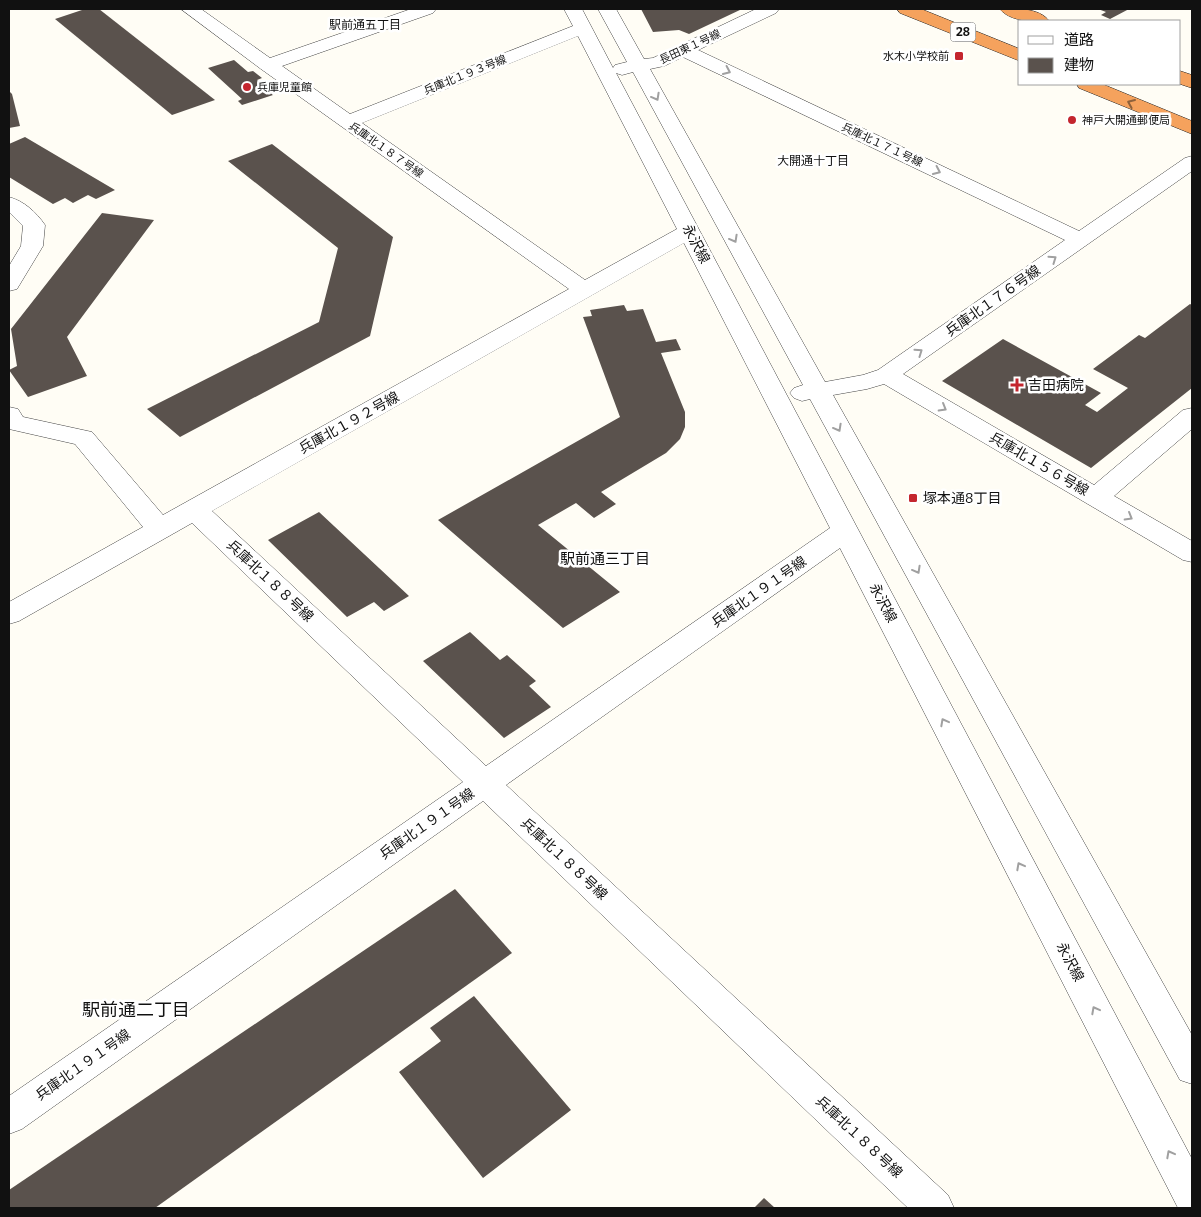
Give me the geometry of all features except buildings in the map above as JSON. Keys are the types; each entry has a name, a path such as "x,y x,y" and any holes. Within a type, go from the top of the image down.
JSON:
{"highway":[{"name":"28","path":"906,9 1018,55"},
{"path":"1009,9 1037,20"},
{"path":"1088,85 1192,128"}],"street":[{"name":"兵庫北１８７号線","path":"190,9 584,290"},
{"path":"267,65 427,9"},
{"path":"606,9 1192,1068"},
{"name":"長田東１号線","path":"606,71 639,67 658,62 770,9"},
{"name":"永沢線","path":"578,18 1192,1197"},
{"name":"兵庫北１９３号線","path":"346,122 578,18"},
{"name":"兵庫北１７１号線","path":"683,50 1081,240"},
{"name":"兵庫北１７６号線","path":"776,398 867,382 886,375 1192,162"},
{"path":"9,203 20,210 34,225 32,246 9,284"},
{"name":"兵庫北１９２号線","path":"9,614 689,231"},
{"name":"兵庫北１５６号線","path":"886,375 1192,554"},
{"path":"9,415 15,423 83,438 160,529"},
{"path":"1096,497 1192,416"},
{"name":"兵庫北１８８号線","path":"194,510 935,1208"},
{"name":"兵庫北１９１号線","path":"9,1117 845,531"}],"place":[{"name":"水木小学校前","path":"959,56"},
{"name":"兵庫児童館","path":"247,87"},
{"name":"神戸大開通郵便局","path":"1072,120"},
{"name":"吉田病院","path":"1017,385"},
{"name":"塚本通8丁目","path":"913,498"}],"district":[{"name":"駅前通五丁目","path":"365,25"},
{"name":"大開通十丁目","path":"813,161"},
{"name":"駅前通三丁目","path":"605,559"},
{"name":"駅前通二丁目","path":"136,1010"}]}
